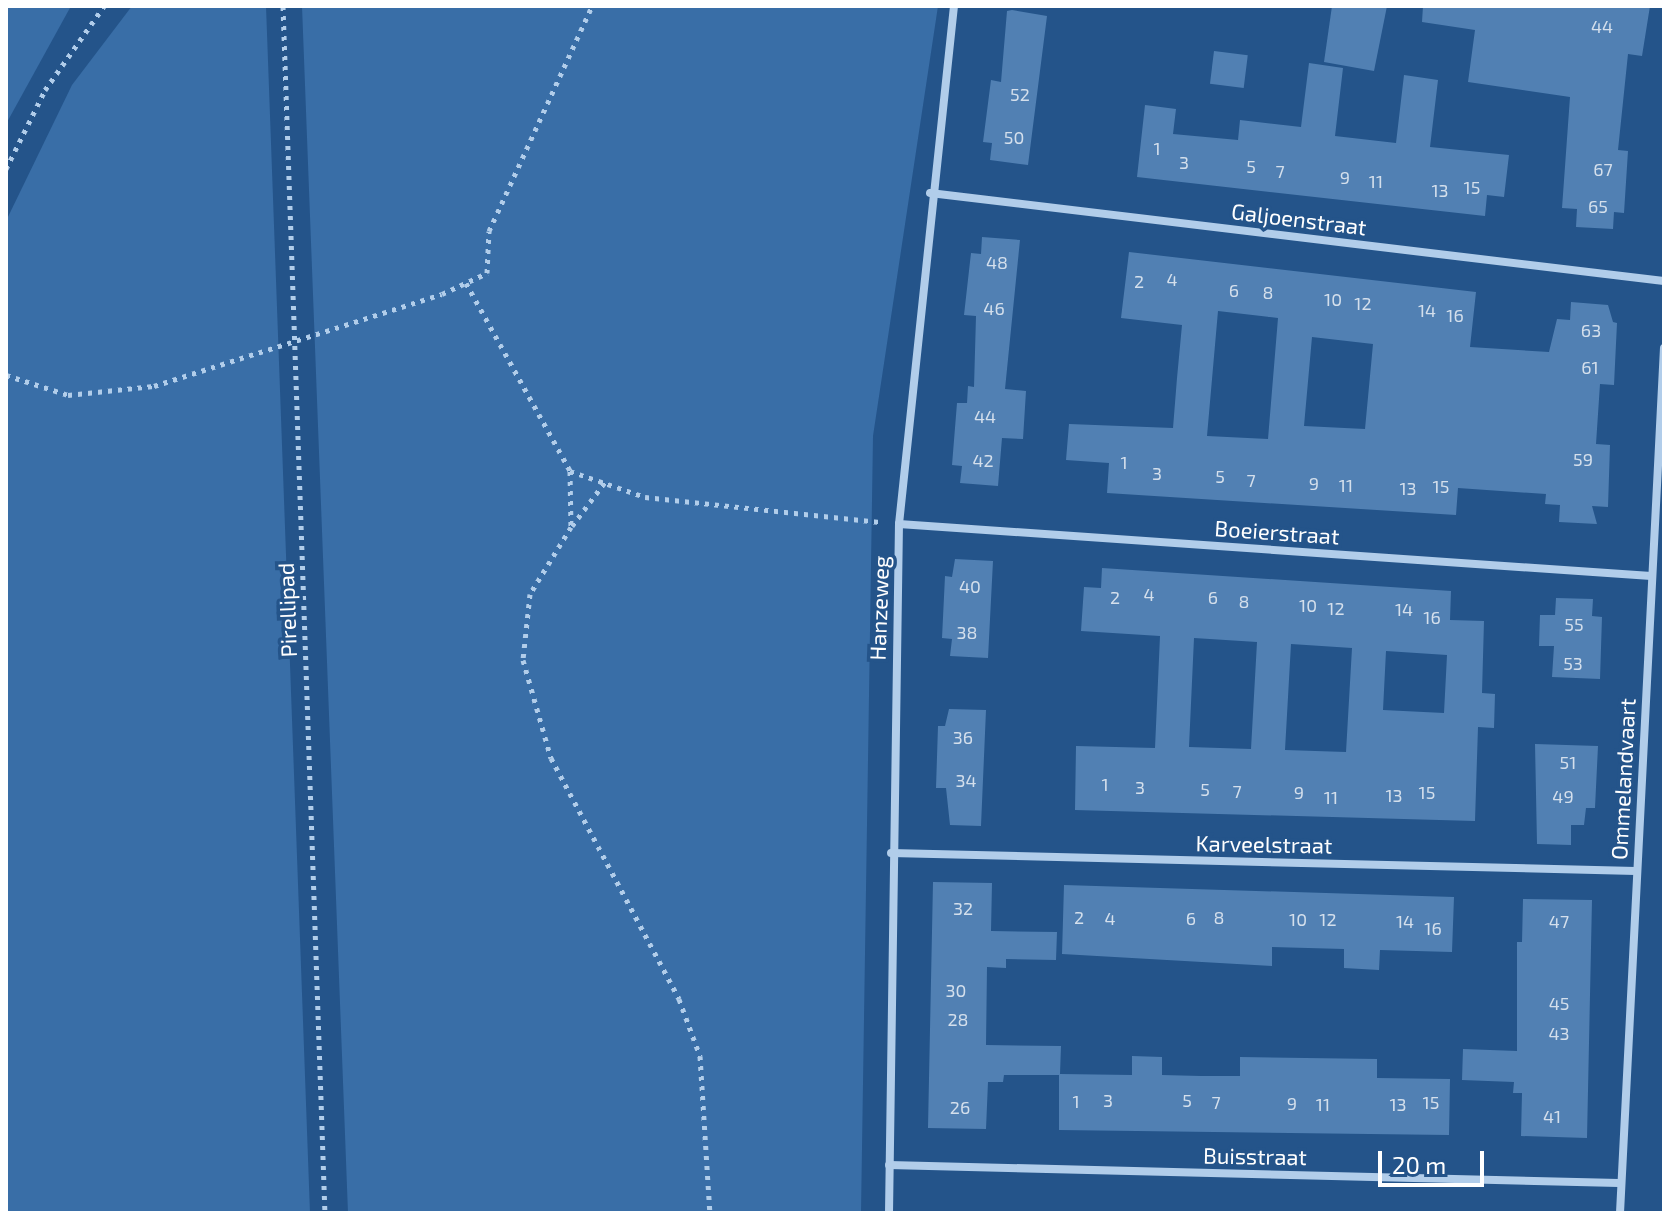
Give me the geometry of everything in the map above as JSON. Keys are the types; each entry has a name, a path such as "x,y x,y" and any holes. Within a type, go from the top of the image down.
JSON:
{"street":[{"name":"Hanzeweg","path":"889,1213 891,853 899,524 930,193 954,6"},
{"name":"Galjoenstraat","path":"930,193 1664,281"},
{"name":"Ommelandvaart","path":"1620,1213 1619,1183 1664,348"},
{"name":"Boeierstraat","path":"899,524 1651,576"},
{"name":"Karveelstraat","path":"891,853 1636,871"},
{"name":"Buisstraat","path":"889,1165 1619,1183"}],"path":[{"path":"6,169 45,90 104,6"},
{"name":"Pirellipad","path":"283,6 298,339 325,1213"},
{"path":"6,375 68,395 154,386 466,283 487,273 489,231 592,6"},
{"path":"466,283 570,471 571,527"},
{"path":"570,471 645,497 899,524"},
{"path":"605,482 571,527 530,594 523,660 551,758 679,999 700,1056 710,1213"}],"shaded area":[{"path":"6,6 71,6 6,124"},
{"path":"132,6 266,6 310,1213 6,1213 6,221 72,85"},
{"path":"302,6 938,6 873,436 861,1213 348,1213"}],"building":[{"path":"1332,6 1387,6 1374,71 1324,62"},
{"path":"1423,6 1650,6 1642,56 1628,54 1618,150 1628,151 1624,213 1614,212 1613,229 1576,227 1577,209 1562,208 1570,97 1468,82 1475,30 1422,22"},
{"path":"1007,11 1047,16 1028,165 990,160 992,143 983,142 991,80 1001,82"},
{"path":"1214,51 1248,55 1244,88 1210,84"},
{"path":"1309,63 1343,68 1335,136 1396,143 1404,75 1438,80 1430,147 1509,155 1504,197 1487,195 1485,216 1137,177 1145,105 1176,109 1173,134 1238,140 1240,120 1301,127"},
{"path":"982,237 1020,240 1005,389 1026,391 1023,439 1002,438 998,486 960,483 962,466 952,465 957,403 967,403 968,386 974,387 976,316 964,315 971,253 981,254"},
{"path":"1129,252 1476,292 1470,347 1549,352 1557,319 1570,320 1571,302 1608,305 1613,322 1617,323 1614,385 1600,384 1596,444 1610,445 1608,507 1592,506 1597,524 1559,522 1560,505 1545,504 1546,494 1458,488 1456,515 1107,493 1109,463 1066,460 1069,424 1173,428 1182,325 1121,318","holes":["1218,311 1278,318 1268,439 1207,436","1312,337 1373,344 1365,429 1304,426"]},
{"path":"955,559 993,561 988,658 950,656 952,639 942,638 945,576 952,577"},
{"path":"1102,568 1451,591 1450,620 1484,621 1482,693 1495,694 1494,728 1478,727 1475,821 1075,810 1076,746 1155,748 1160,636 1081,631 1084,587 1101,588","holes":["1194,638 1257,642 1251,749 1189,747","1291,644 1352,648 1346,752 1285,750","1386,651 1447,655 1444,713 1383,710"]},
{"path":"1556,598 1593,599 1592,616 1602,617 1600,679 1552,677 1554,646 1539,646 1540,615 1555,615"},
{"path":"949,709 986,710 981,826 950,825 946,788 936,788 938,726 945,726"},
{"path":"1535,744 1598,746 1595,808 1586,808 1584,825 1571,825 1571,845 1537,844"},
{"path":"933,882 992,883 991,931 1057,932 1056,960 1006,959 1006,968 987,967 986,1045 1061,1046 1060,1074 1132,1075 1132,1056 1162,1057 1162,1075 1201,1076 1240,1076 1240,1057 1377,1059 1377,1078 1450,1079 1449,1135 1059,1130 1059,1075 1004,1075 1003,1082 988,1082 986,1129 928,1128"},
{"path":"1064,885 1454,897 1452,952 1380,950 1379,970 1344,968 1344,949 1272,947 1272,966 1062,954"},
{"path":"1523,899 1592,900 1587,1138 1521,1136 1522,1093 1513,1093 1514,1082 1462,1080 1463,1049 1517,1051 1517,942 1522,942"}]}
